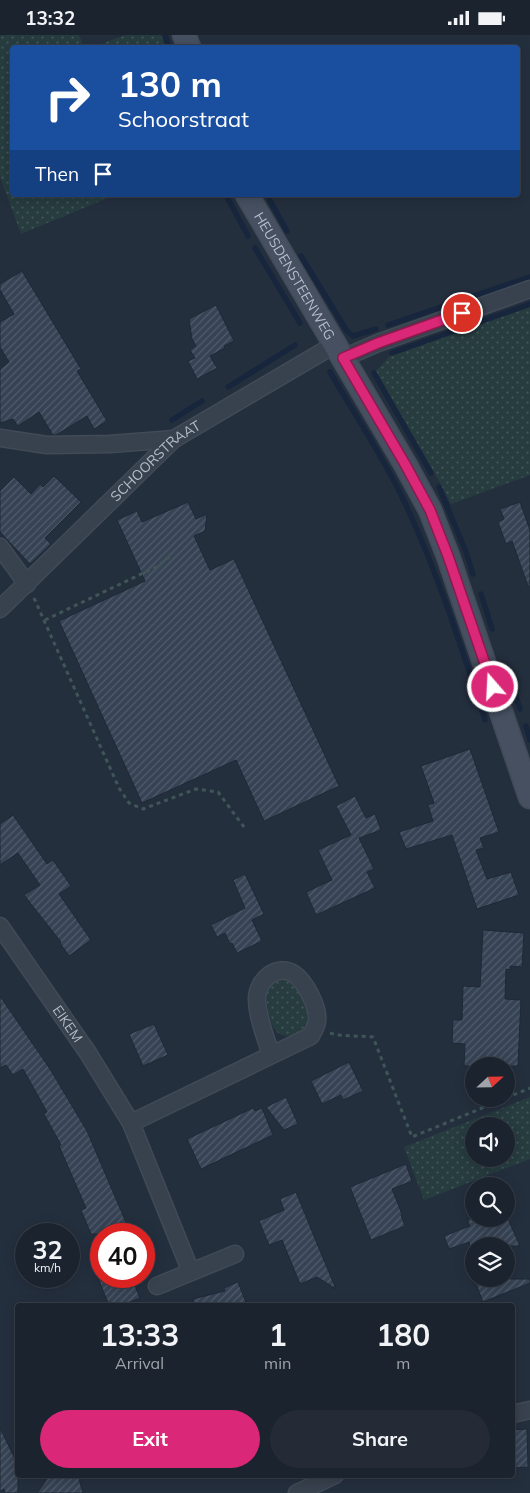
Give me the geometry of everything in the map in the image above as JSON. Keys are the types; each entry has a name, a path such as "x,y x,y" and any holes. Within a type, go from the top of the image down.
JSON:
{"street":[{"name":"HEUSDENSTEENWEG","path":"248,197 430,510 448,556 530,797"},
{"name":"SCHOORSTRAAT","path":"0,609 174,439 338,351 378,343 530,289"},
{"path":"0,438 47,445 110,445 174,439"},
{"path":"0,547 26,584"},
{"name":"EIKEM","path":"0,926 88,1053 131,1123 191,1272"},
{"path":"131,1123 311,1036 318,1020 315,1007 305,984 294,974 283,971 272,973 265,978 258,989 257,999 262,1026 271,1055"},
{"path":"157,1286 235,1254"},
{"path":"515,1413 530,1410"},
{"path":"297,1493 329,1478"}],"path":[{"path":"45,620 158,566 170,556"},
{"path":"26,584 45,620 119,787 129,803 143,809 196,789 218,792 244,827"},
{"path":"315,1028 337,1035 373,1037 412,1137 484,1107"},
{"path":"515,1094 530,1088"}],"green space":[{"path":"0,35 79,35 83,45 10,45 10,197 110,197 21,234 0,177"},
{"path":"125,35 161,35 164,45 98,45"},
{"path":"530,307 530,475 451,504 376,371 391,355"},
{"path":"279,980 289,981 294,985 308,1011 308,1023 301,1031 292,1036 281,1035 277,1032 272,1024 269,1013 267,992 272,983"},
{"path":"530,1097 530,1159 515,1165 515,1117 480,1117 505,1107 515,1107 515,1103"},
{"path":"465,1123 465,1167 509,1167 483,1177 465,1177 465,1184 424,1200 404,1147"}],"building":[{"path":"22,271 81,369 77,371 107,421 94,429 87,416 53,435 39,412 18,426 13,419 0,423 0,369 9,362 0,347 0,322 14,314 0,290 0,284"},
{"path":"216,305 234,341 210,356 217,368 197,379 188,361 195,358 190,350 196,346 192,339 189,319"},
{"path":"54,476 81,502 45,538 51,544 30,564 0,532 0,491 14,477 31,494 40,484 43,487"},
{"path":"188,502 196,519 207,514 205,531 194,536 210,570 234,559 339,786 264,821 236,760 142,803 59,621 145,581 117,520 137,511 142,522"},
{"path":"520,502 530,530 530,586 528,586 512,541 506,544 498,522 504,519 500,509"},
{"path":"470,749 499,832 480,838 484,848 476,850 487,879 511,872 519,895 477,909 452,835 406,849 399,832 433,821 428,805 434,803 421,766"},
{"path":"355,796 366,818 375,814 381,830 359,838 374,869 367,872 375,888 316,915 306,892 332,880 318,850 351,835 336,806"},
{"path":"13,815 47,864 53,860 71,886 59,894 91,940 69,956 61,942 24,895 40,885 18,853 0,865 0,824"},
{"path":"245,874 264,914 252,920 262,941 237,953 225,933 217,937 211,925 245,908 233,880"},
{"path":"483,930 524,933 522,967 510,966 511,970 506,969 505,999 521,1000 518,1066 515,1066 515,1057 465,1057 464,1066 465,1044 452,1043 453,1020 462,1020 463,986 480,987"},
{"path":"0,996 50,1069 87,1131 126,1223 90,1223 90,1232 81,1210 86,1208 59,1146 61,1145 44,1114 47,1112 23,1069 13,1075 6,1065 0,1068"},
{"path":"154,1024 168,1055 143,1066 129,1034"},
{"path":"349,1062 363,1091 343,1100 341,1095 322,1104 311,1081"},
{"path":"286,1097 298,1124 284,1130 266,1107"},
{"path":"253,1108 255,1111 262,1108 273,1135 201,1169 187,1139"},
{"path":"406,1164 412,1181 392,1189 405,1226 371,1240 350,1187"},
{"path":"296,1192 336,1289 317,1277 300,1284 282,1240 269,1245 259,1221 284,1210 280,1199"},
{"path":"467,1227 512,1227 520,1246 515,1246 515,1237 465,1237 465,1243 449,1249 444,1236"},
{"path":"515,1279 530,1279 530,1283 483,1302 477,1287 515,1287"},
{"path":"238,1282 246,1303 194,1303 193,1299 225,1291 224,1288"},
{"path":"102,1288 136,1288 140,1298 127,1303 108,1303"},
{"path":"0,1428 15,1459 15,1478 18,1478 18,1493 5,1493 4,1489 0,1491"},
{"path":"527,1429 528,1467 515,1468 515,1430"},
{"path":"48,1478 79,1478 83,1493 37,1493"}],"waterway":[{"path":"165,35 168,45"},
{"path":"227,197 248,236"},
{"path":"268,197 287,231"},
{"path":"255,248 300,323"},
{"path":"301,256 347,331 353,336 376,329"},
{"path":"388,325 530,277"},
{"path":"392,353 530,304"},
{"path":"228,387 295,345"},
{"path":"330,372 388,470 417,529 448,610 485,720"},
{"path":"374,373 431,473"},
{"path":"172,420 202,401"},
{"path":"439,487 473,574"},
{"path":"481,594 492,629"},
{"path":"508,672 520,709"},
{"path":"526,726 530,740"}],"route":[{"path":"462,313 378,343 343,358 430,510 448,556 493,687"}]}
